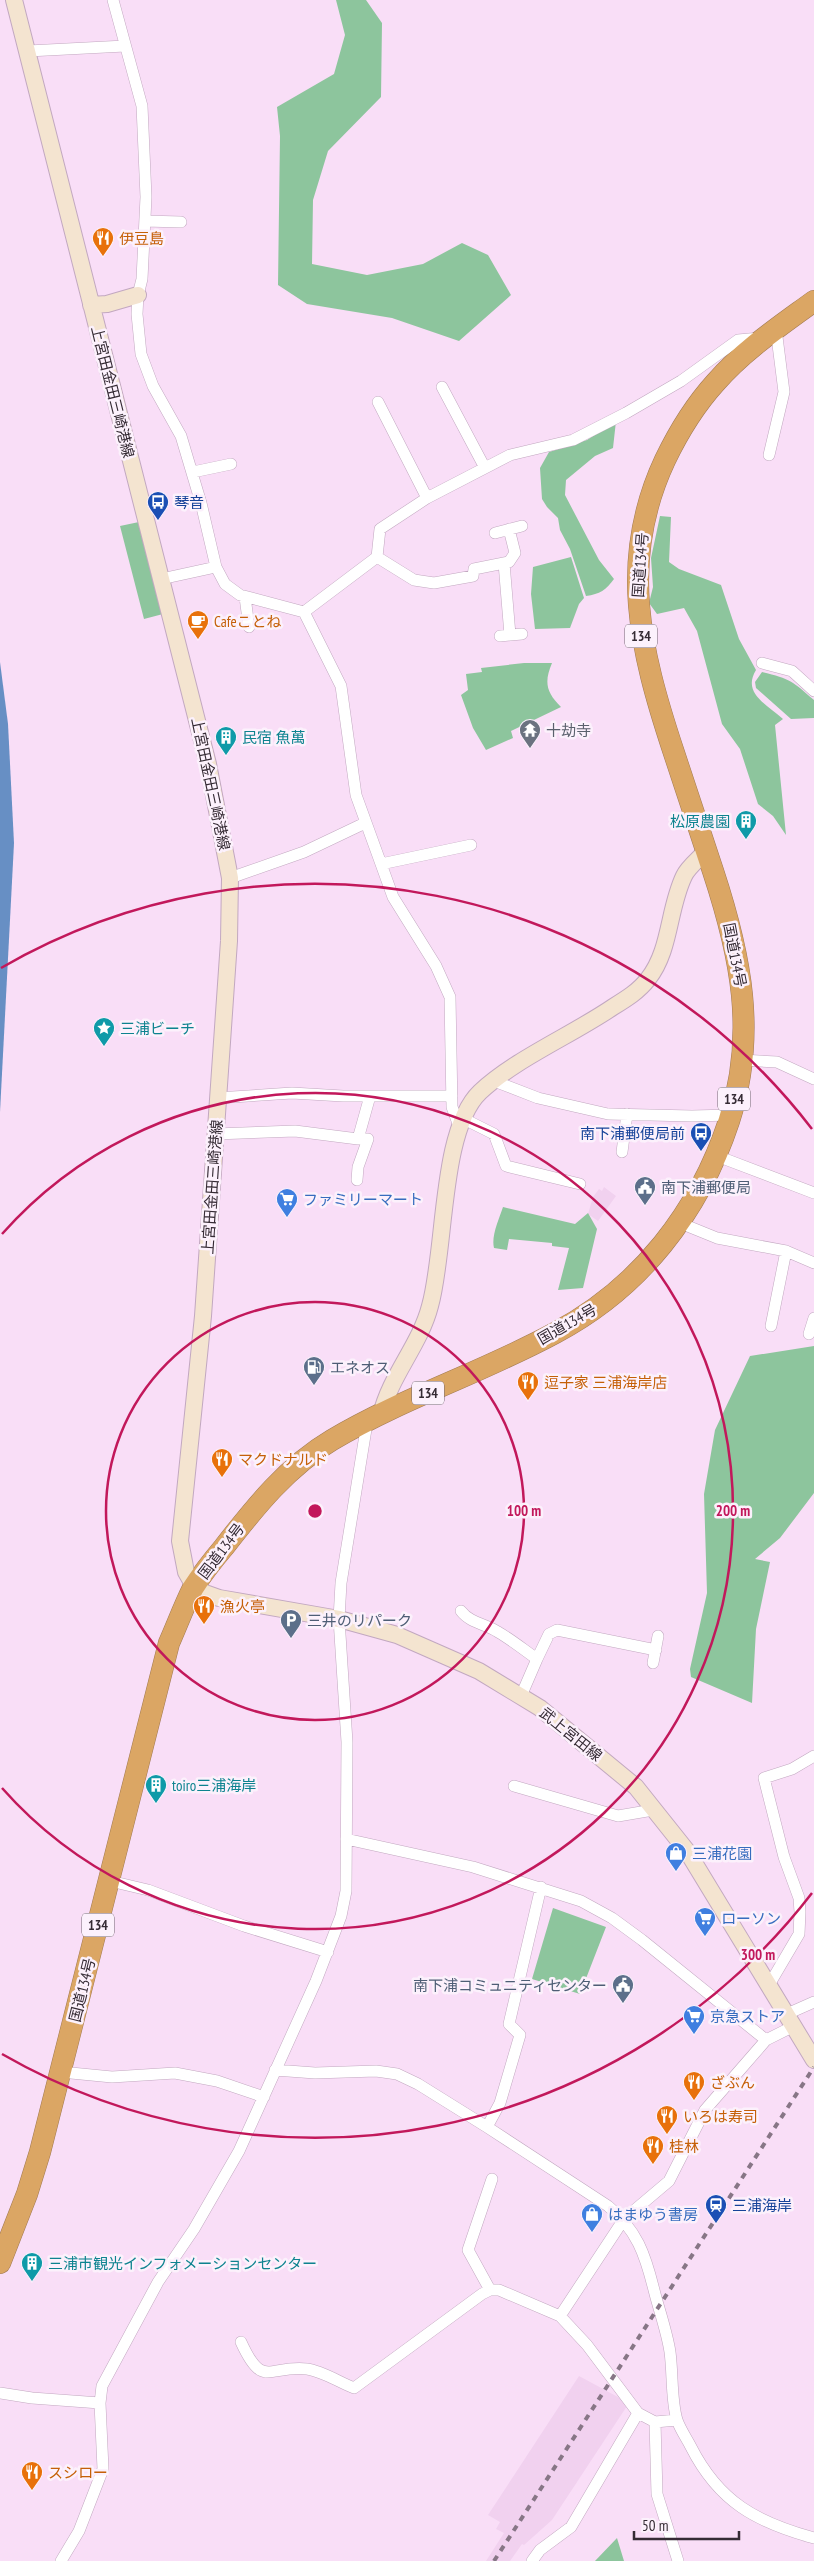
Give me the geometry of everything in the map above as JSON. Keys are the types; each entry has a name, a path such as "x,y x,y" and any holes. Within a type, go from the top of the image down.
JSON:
{"highway":[{"name":"国道134号","path":"0,2263 27,2194 61,2072 169,1643 194,1586 261,1500 330,1441 531,1345 602,1304 644,1267 680,1223 701,1190 716,1156 731,1114 742,1060 744,1014 739,959 730,922 660,712 643,646 638,611 640,540 658,476 679,432 714,383 771,333 814,300"}],"main road":[{"name":"上宮田金田三崎港線","path":"14,0 213,785 230,878 229,941 199,1371 180,1541 186,1572 194,1586"},
{"path":"91,305 107,304 138,295"},
{"path":"374,1419 418,1338 430,1307 439,1260 452,1152 461,1122 474,1099 494,1080 607,1011 642,986 660,960 684,875 706,851"},
{"name":"武上宮田線","path":"194,1586 219,1598 339,1618 396,1635 479,1671 540,1708 636,1787 687,1851 814,2060"}],"street":[{"path":"113,0 142,106 145,162 145,221 137,328 143,362 153,386 181,436 216,567 225,584 234,593 304,612 341,686 353,781 365,822 393,896 436,966 450,997 453,1110 461,1122 494,1134 506,1166 523,1165 562,1180 580,1184"},
{"path":"28,51 125,46"},
{"path":"145,221 181,222"},
{"path":"304,612 377,557 380,529 427,498 510,456 572,440 626,413 681,381 738,340 771,333 784,392 769,455"},
{"path":"442,387 485,468"},
{"path":"378,402 427,498"},
{"path":"192,472 231,464"},
{"path":"495,533 522,526"},
{"path":"377,557 414,580 434,582 473,576 474,570 509,562 515,553 509,530"},
{"path":"504,563 510,635"},
{"path":"161,579 216,567"},
{"path":"245,597 249,627"},
{"path":"762,663 792,671 814,691"},
{"path":"230,878 304,852 365,822"},
{"path":"381,864 471,845"},
{"path":"457,848 459,860"},
{"path":"742,1060 777,1062 814,1079"},
{"path":"494,1080 538,1098 608,1114 731,1114"},
{"path":"217,1098 292,1093 370,1096 452,1096"},
{"path":"358,1139 370,1096"},
{"path":"622,1152 627,1114"},
{"path":"215,1134 295,1131 368,1139 358,1166 357,1180"},
{"path":"716,1156 814,1193"},
{"path":"562,1180 565,1168"},
{"path":"680,1223 717,1238 786,1251 814,1263"},
{"path":"772,1326 786,1251"},
{"path":"809,1334 814,1318"},
{"path":"61,2561 79,2531 103,2469 100,2403 102,2386 111,2365 158,2282 194,2229 239,2151 328,1952 342,1916 346,1891 348,1742 339,1618 341,1583 374,1419"},
{"path":"461,1611 466,1618 496,1630 537,1659"},
{"path":"521,1696 549,1634 556,1630 656,1650"},
{"path":"653,1663 658,1636"},
{"path":"769,1985 799,1934 800,1912 799,1898 784,1857 764,1778 792,1768 814,1756"},
{"path":"514,1786 618,1816 653,1810"},
{"path":"346,1839 473,1867 581,1901 612,1918 642,1940 766,2040"},
{"path":"110,1880 148,1890 244,1926 328,1952"},
{"path":"487,2127 500,2103 520,2035 509,2024 541,1887"},
{"path":"560,2316 624,2219 670,2180 705,2110 766,2040 814,2002"},
{"path":"275,2070 315,2073 376,2071 397,2074 418,2084 487,2127 608,2206 624,2219 637,2240 647,2263 669,2350 677,2420 709,2479 732,2502 756,2518 784,2530 814,2538"},
{"path":"61,2072 112,2078 175,2073 217,2081 264,2097"},
{"path":"490,2290 468,2250 492,2179"},
{"path":"241,2342 251,2364 260,2370 270,2372 307,2369 354,2388 490,2290 499,2290 560,2316 587,2345 638,2413 655,2422 677,2420"},
{"path":"0,2393 32,2398 100,2403"},
{"path":"532,2561 540,2550 571,2527 638,2413"},
{"path":"655,2422 657,2494 678,2561"}],"shaded area":[{"path":"604,1187 616,1196 598,1221 588,1214 593,1197 599,1189 602,1191"},
{"path":"579,2376 629,2403 552,2520 524,2545 522,2544 510,2561 486,2561 504,2533 496,2529 500,2522 488,2515"}],"green space":[{"path":"336,0 366,0 382,23 381,97 328,151 313,200 312,264 367,275 423,264 462,243 488,255 511,295 459,341 392,318 307,304 278,285 280,136 277,107 334,74 345,35"},
{"path":"616,421 613,448 595,456 566,480 565,495 599,560 614,579 602,591 586,596 570,549 560,530 558,518 542,499 540,468 549,452 587,440"},
{"path":"660,516 671,517 669,562 679,569 721,585 739,639 756,670 752,678 754,692 763,703 783,719 775,725 786,835 773,816 758,804 740,749 722,724 697,631 684,608 657,614 649,603 653,587 651,558"},
{"path":"139,522 163,614 144,619 120,526"},
{"path":"571,557 584,598 579,604 570,628 535,629 531,594 533,567"},
{"path":"524,663 552,663 547,681 549,691 561,707 511,731 513,738 486,750 473,728 461,695 468,690 466,674 482,672 481,668"},
{"path":"762,672 791,682 814,700 814,718 791,719 756,688 755,682"},
{"path":"503,1207 575,1224 588,1213 597,1229 583,1288 558,1290 569,1248 552,1246 552,1243 509,1239 507,1250 494,1248 494,1233"},
{"path":"814,1346 814,1493 780,1538 755,1559 770,1562 756,1629 752,1703 691,1677 690,1669 707,1593 704,1494 715,1430 750,1356"},
{"path":"553,1908 606,1927 580,1994 532,1979"},
{"path":"617,2538 624,2561 595,2561"}],"water":[{"path":"0,662 8,724 14,843 0,1112"}],"railway":[{"path":"494,2561 814,2067"}],"place":[{"name":"伊豆島","path":"103,257"},
{"name":"琴音","path":"158,521"},
{"name":"Cafeことね","path":"198,640"},
{"name":"十劫寺","path":"530,749"},
{"name":"民宿 魚萬","path":"226,756"},
{"name":"松原農園","path":"746,840"},
{"name":"三浦ビーチ","path":"104,1047"},
{"name":"南下浦郵便局前","path":"701,1152"},
{"name":"南下浦郵便局","path":"645,1206"},
{"name":"ファミリーマート","path":"287,1218"},
{"name":"エネオス","path":"314,1386"},
{"name":"逗子家 三浦海岸店","path":"528,1401"},
{"name":"マクドナルド","path":"222,1478"},
{"name":"漁火亭","path":"204,1625"},
{"name":"三井のリパーク","path":"291,1639"},
{"name":"toiro三浦海岸","path":"156,1804"},
{"name":"三浦花園","path":"676,1872"},
{"name":"ローソン","path":"705,1937"},
{"name":"南下浦コミュニティセンター","path":"623,2004"},
{"name":"京急ストア","path":"694,2035"},
{"name":"ざぶん","path":"694,2101"},
{"name":"いろは寿司","path":"667,2135"},
{"name":"桂林","path":"653,2165"},
{"name":"三浦海岸","path":"716,2224"},
{"name":"はまゆう書房","path":"592,2233"},
{"name":"三浦市観光インフォメーションセンター","path":"32,2282"},
{"name":"スシロー","path":"32,2491"}]}
